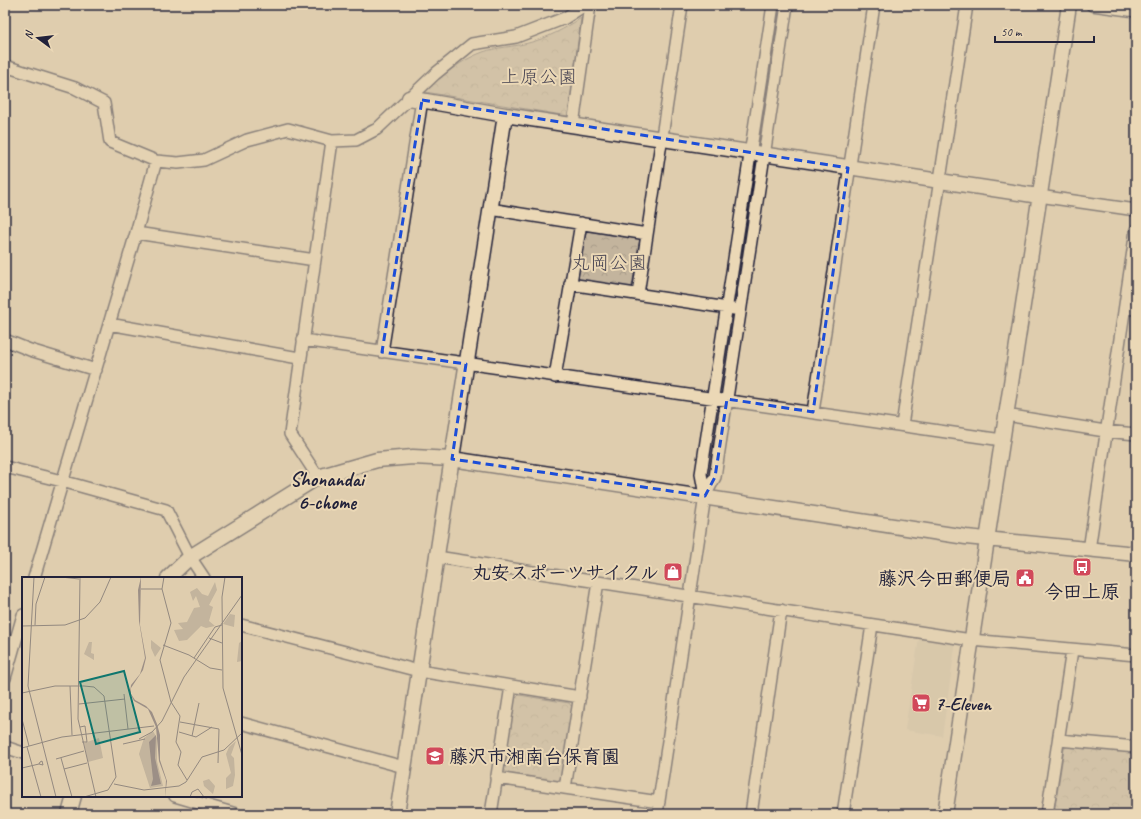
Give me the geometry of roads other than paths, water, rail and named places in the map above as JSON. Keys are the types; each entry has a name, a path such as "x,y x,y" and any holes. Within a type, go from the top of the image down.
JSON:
{"street":[{"path":"5,66 75,88 104,103 110,142 156,161 178,163 204,160 247,140 288,129 332,141 356,140 377,129 416,99 435,74 472,44 516,37 565,18 585,5"},
{"path":"573,125 590,5"},
{"path":"638,294 682,5"},
{"path":"705,496 715,477 741,310 773,5"},
{"path":"657,814 705,496 701,474 727,308 757,154 782,38 787,5"},
{"path":"812,412 874,5"},
{"path":"902,425 967,5"},
{"path":"945,814 1069,5"},
{"path":"1092,5 1136,12"},
{"path":"769,36 782,38"},
{"path":"416,99 505,115 757,154 1136,210"},
{"path":"382,352 416,99"},
{"path":"397,814 505,115"},
{"path":"318,477 290,434 299,358 303,340 332,141"},
{"path":"34,577 156,161"},
{"path":"490,209 580,222 647,234"},
{"path":"555,377 580,222"},
{"path":"1089,550 1105,431 1131,309 1136,230"},
{"path":"136,233 315,260"},
{"path":"570,284 741,310"},
{"path":"109,324 299,358"},
{"path":"5,340 30,350 96,370"},
{"path":"303,340 555,377 727,399 1002,440"},
{"path":"1006,415 1105,431 1136,434"},
{"path":"169,577 190,557 318,477 378,460 413,457 452,459 705,496 987,540 1136,554"},
{"path":"5,467 166,510 190,557 203,577"},
{"path":"437,557 971,640 1136,655"},
{"path":"566,788 598,582"},
{"path":"751,814 781,610"},
{"path":"5,678 22,618"},
{"path":"242,625 419,672 580,697"},
{"path":"843,814 872,625"},
{"path":"1047,814 1072,650"},
{"path":"490,814 511,686"},
{"path":"242,723 404,768"},
{"path":"1059,740 1136,747"},
{"path":"5,747 22,752"},
{"path":"496,778 659,802"},
{"path":"69,814 74,797"},
{"path":"180,797 236,814"}],"place":[{"name":"今田上原","path":"1082,567"},
{"name":"丸安スポーツサイクル","path":"673,572"},
{"name":"藤沢今田郵便局","path":"1025,578"},
{"name":"7-Eleven","path":"921,703"},
{"name":"藤沢市湘南台保育園","path":"435,756"}],"district":[{"name":"Shonandai 6-chome","path":"327,490"}],"park label":[{"name":"上原公園","path":"539,76"},
{"name":"丸岡公園","path":"609,262"}]}
